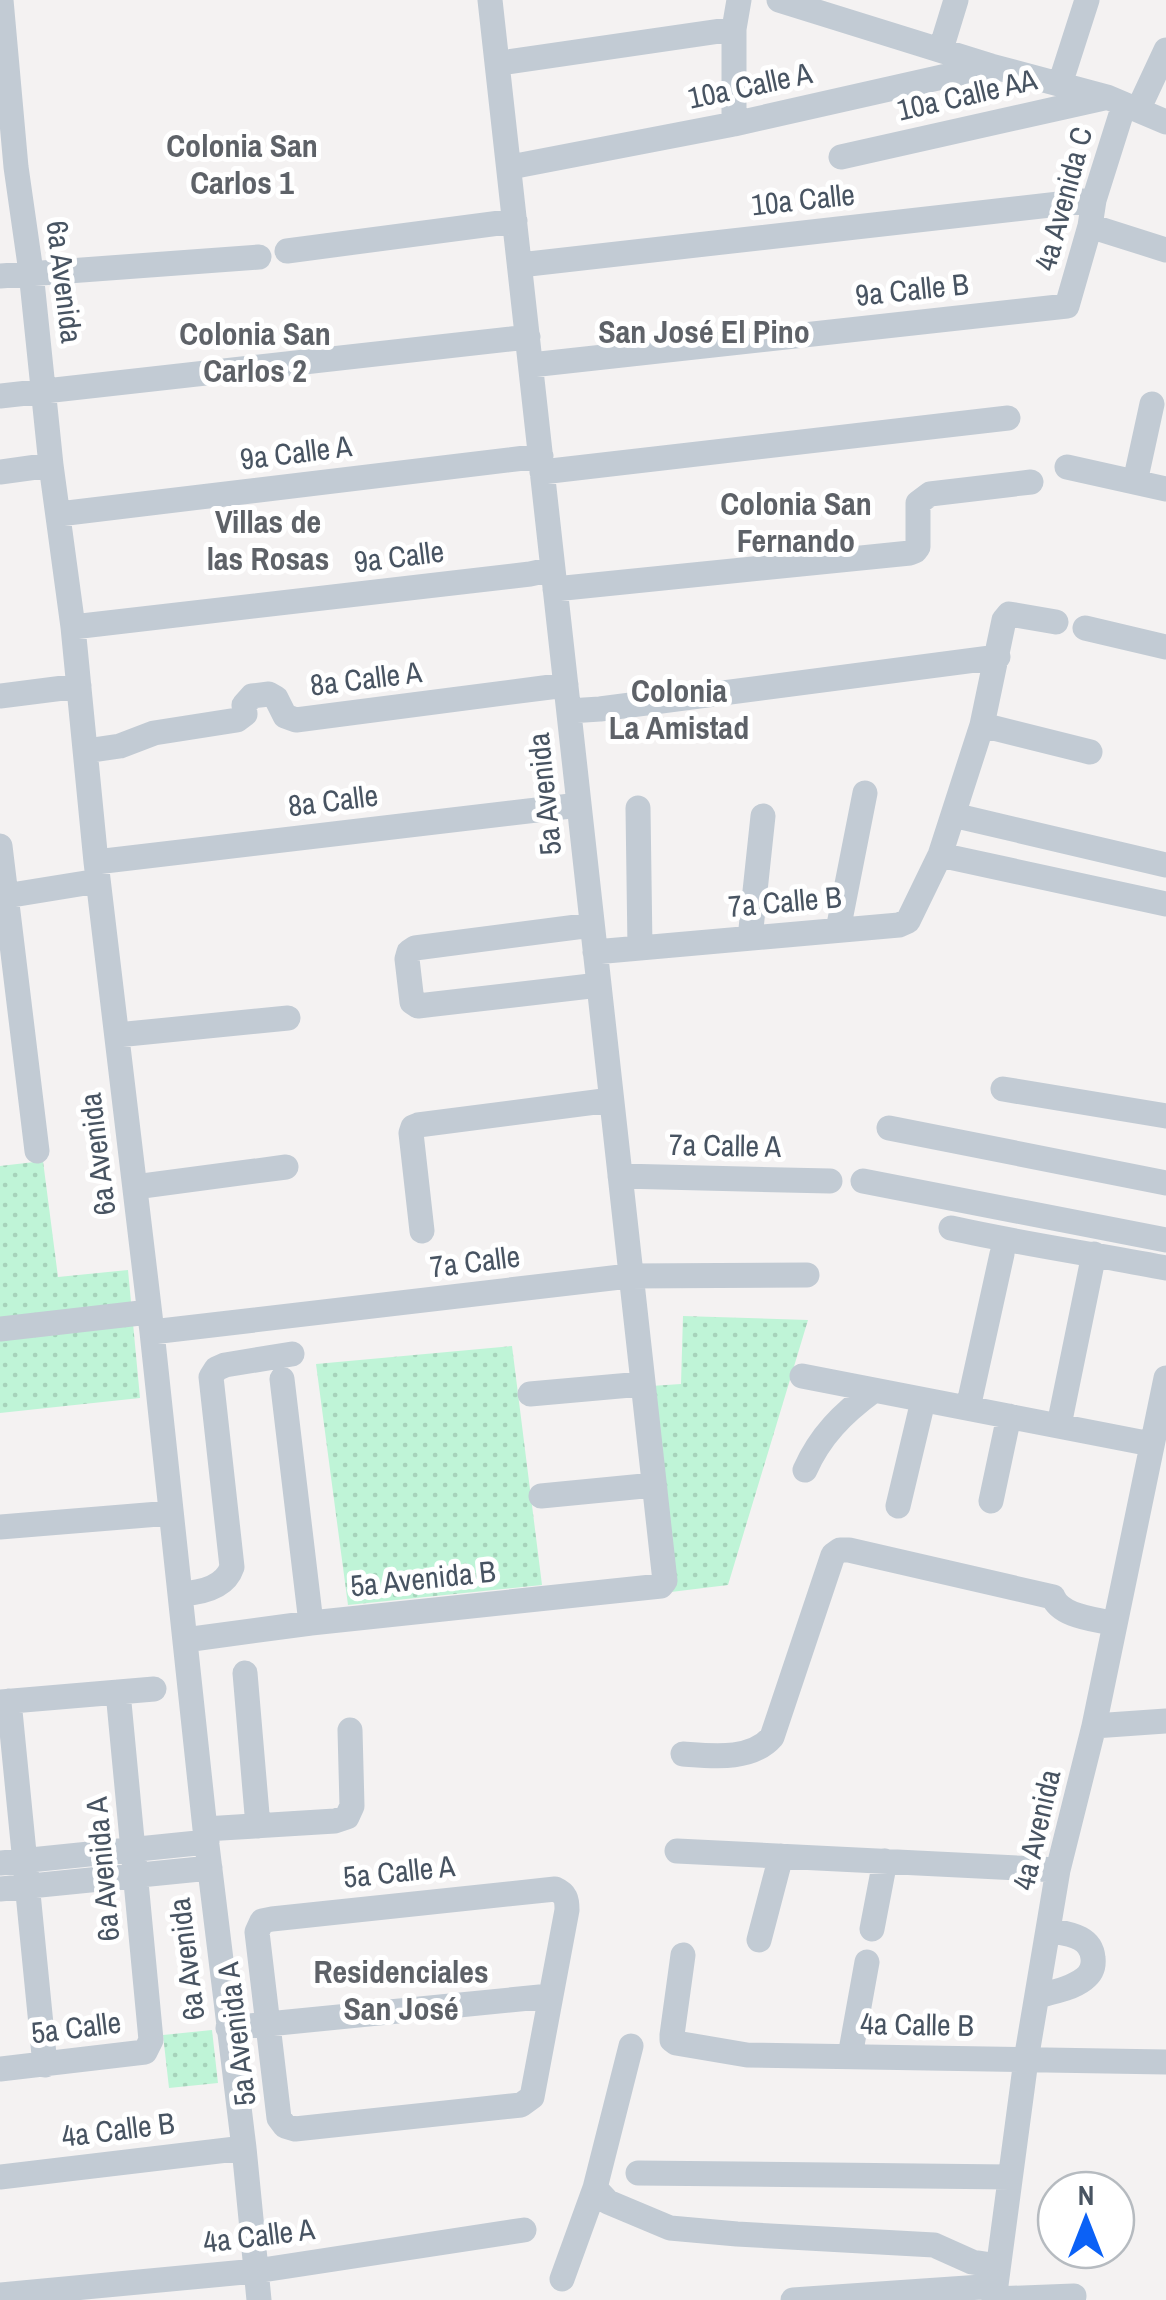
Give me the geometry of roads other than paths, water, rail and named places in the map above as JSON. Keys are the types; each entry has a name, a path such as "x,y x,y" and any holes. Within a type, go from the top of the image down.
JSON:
{"street":[{"name":"6a Avenida","path":"1,0 8,168 31,272 51,465 60,514 259,2300"},
{"name":"5a Avenida","path":"490,0 665,1582"},
{"path":"734,124 734,30 739,0"},
{"path":"780,0 832,8 941,49 1123,104 1166,122"},
{"path":"941,49 956,0"},
{"path":"1060,84 1087,0"},
{"path":"508,62 734,30"},
{"name":"4a Avenida C","path":"1062,307 1069,302 1123,104 1166,50"},
{"name":"10a Calle A","path":"520,165 734,124 992,66"},
{"name":"10a Calle AA","path":"841,157 1123,104"},
{"path":"1092,213 1166,250"},
{"name":"10a Calle","path":"520,265 1092,213"},
{"path":"287,251 515,221"},
{"path":"0,276 259,256"},
{"name":"9a Calle B","path":"531,365 1062,307"},
{"path":"0,396 528,337"},
{"path":"1135,482 1152,404"},
{"name":"9a Calle A","path":"60,514 1008,418"},
{"path":"0,472 51,465"},
{"path":"1067,467 1166,489"},
{"name":"9a Calle","path":"73,627 530,574 554,579 910,552 918,546 918,503 923,497 1031,482"},
{"path":"1056,622 1009,614 1004,620 982,725 940,855 1166,904"},
{"path":"1085,628 1166,647"},
{"name":"8a Calle A","path":"86,752 120,746 154,733 236,720 245,714 246,700 270,694 291,719 567,698 600,709 998,657"},
{"path":"0,696 78,686"},
{"path":"982,725 1090,752"},
{"path":"838,930 865,793"},
{"name":"8a Calle","path":"3,897 97,871 579,804"},
{"path":"638,808 640,948"},
{"path":"953,815 1166,866"},
{"path":"750,938 763,816"},
{"path":"0,846 3,897 37,1151"},
{"name":"7a Calle B","path":"595,952 900,924 908,921 940,855"},
{"path":"592,924 415,948 407,958 412,1002 418,1006 599,985"},
{"path":"117,1035 288,1018"},
{"path":"1003,1089 1166,1116"},
{"path":"422,1231 413,1127 612,1100"},
{"path":"888,1128 1166,1183"},
{"path":"135,1187 286,1166"},
{"name":"7a Calle A","path":"620,1176 830,1181"},
{"path":"863,1181 1166,1240"},
{"path":"951,1228 1166,1268"},
{"path":"968,1408 1002,1254"},
{"path":"1059,1426 1094,1254"},
{"name":"7a Calle","path":"0,1329 150,1322 629,1276 807,1276"},
{"path":"180,1594 197,1593 221,1583 232,1567 211,1378 216,1369 225,1365 292,1354"},
{"path":"802,1376 1151,1444"},
{"name":"4a Avenida","path":"996,2288 1026,2060 1058,1870 1094,1726 1151,1444 1162,1414 1166,1378"},
{"path":"282,1379 311,1623"},
{"path":"530,1394 642,1384"},
{"path":"805,1470 831,1427 873,1391"},
{"path":"898,1506 922,1400"},
{"path":"990,1501 1010,1416"},
{"path":"541,1496 654,1485"},
{"path":"0,1527 171,1514"},
{"path":"682,1754 743,1755 772,1737 832,1555 840,1550 1054,1597 1057,1606 1065,1610 1115,1624"},
{"name":"5a Avenida B","path":"185,1640 661,1586 665,1582"},
{"path":"245,1673 258,1826"},
{"path":"45,2064 28,1886 12,1862 4,1702 154,1689"},
{"name":"6a Avenida A","path":"118,1692 151,2040"},
{"path":"1094,1726 1166,1721"},
{"path":"0,1889 136,1876 258,1826 335,1821 348,1816 352,1806 350,1730"},
{"path":"12,1862 207,1846"},
{"path":"677,1851 1058,1870"},
{"path":"759,1940 781,1856"},
{"path":"872,1929 886,1861"},
{"name":"5a Calle A","path":"257,1932 262,1921 272,1918 555,1889 564,1893 567,1910 550,1996"},
{"path":"1037,1996 1088,1978 1094,1965 1092,1949 1086,1941 1048,1930"},
{"name":"5a Avenida A","path":"257,1932 280,2118 285,2126 294,2129 521,2105 532,2097 550,1996"},
{"name":"4a Calle B","path":"684,1955 672,2036 676,2043 747,2055 1166,2062"},
{"path":"850,2056 867,1962"},
{"path":"228,2028 550,1996"},
{"name":"5a Calle","path":"0,2069 145,2052 151,2040"},
{"path":"562,2279 595,2188 630,2046"},
{"name":"4a Calle B","path":"0,2178 244,2148"},
{"path":"638,2173 1010,2177"},
{"path":"595,2188 608,2202 670,2228 934,2245 972,2262 996,2288"},
{"name":"4a Calle A","path":"0,2295 256,2271 524,2230"},
{"path":"793,2300 996,2288 1074,2296"}],"district":[{"name":"Colonia San Carlos 1","path":"242,164"},
{"name":"San José El Pino","path":"704,332"},
{"name":"Colonia San Carlos 2","path":"255,352"},
{"name":"Colonia San Fernando","path":"796,522"},
{"name":"Villas de las Rosas","path":"268,540"},
{"name":"Colonia La Amistad","path":"679,710"},
{"name":"Residenciales San José","path":"401,1990"}]}
